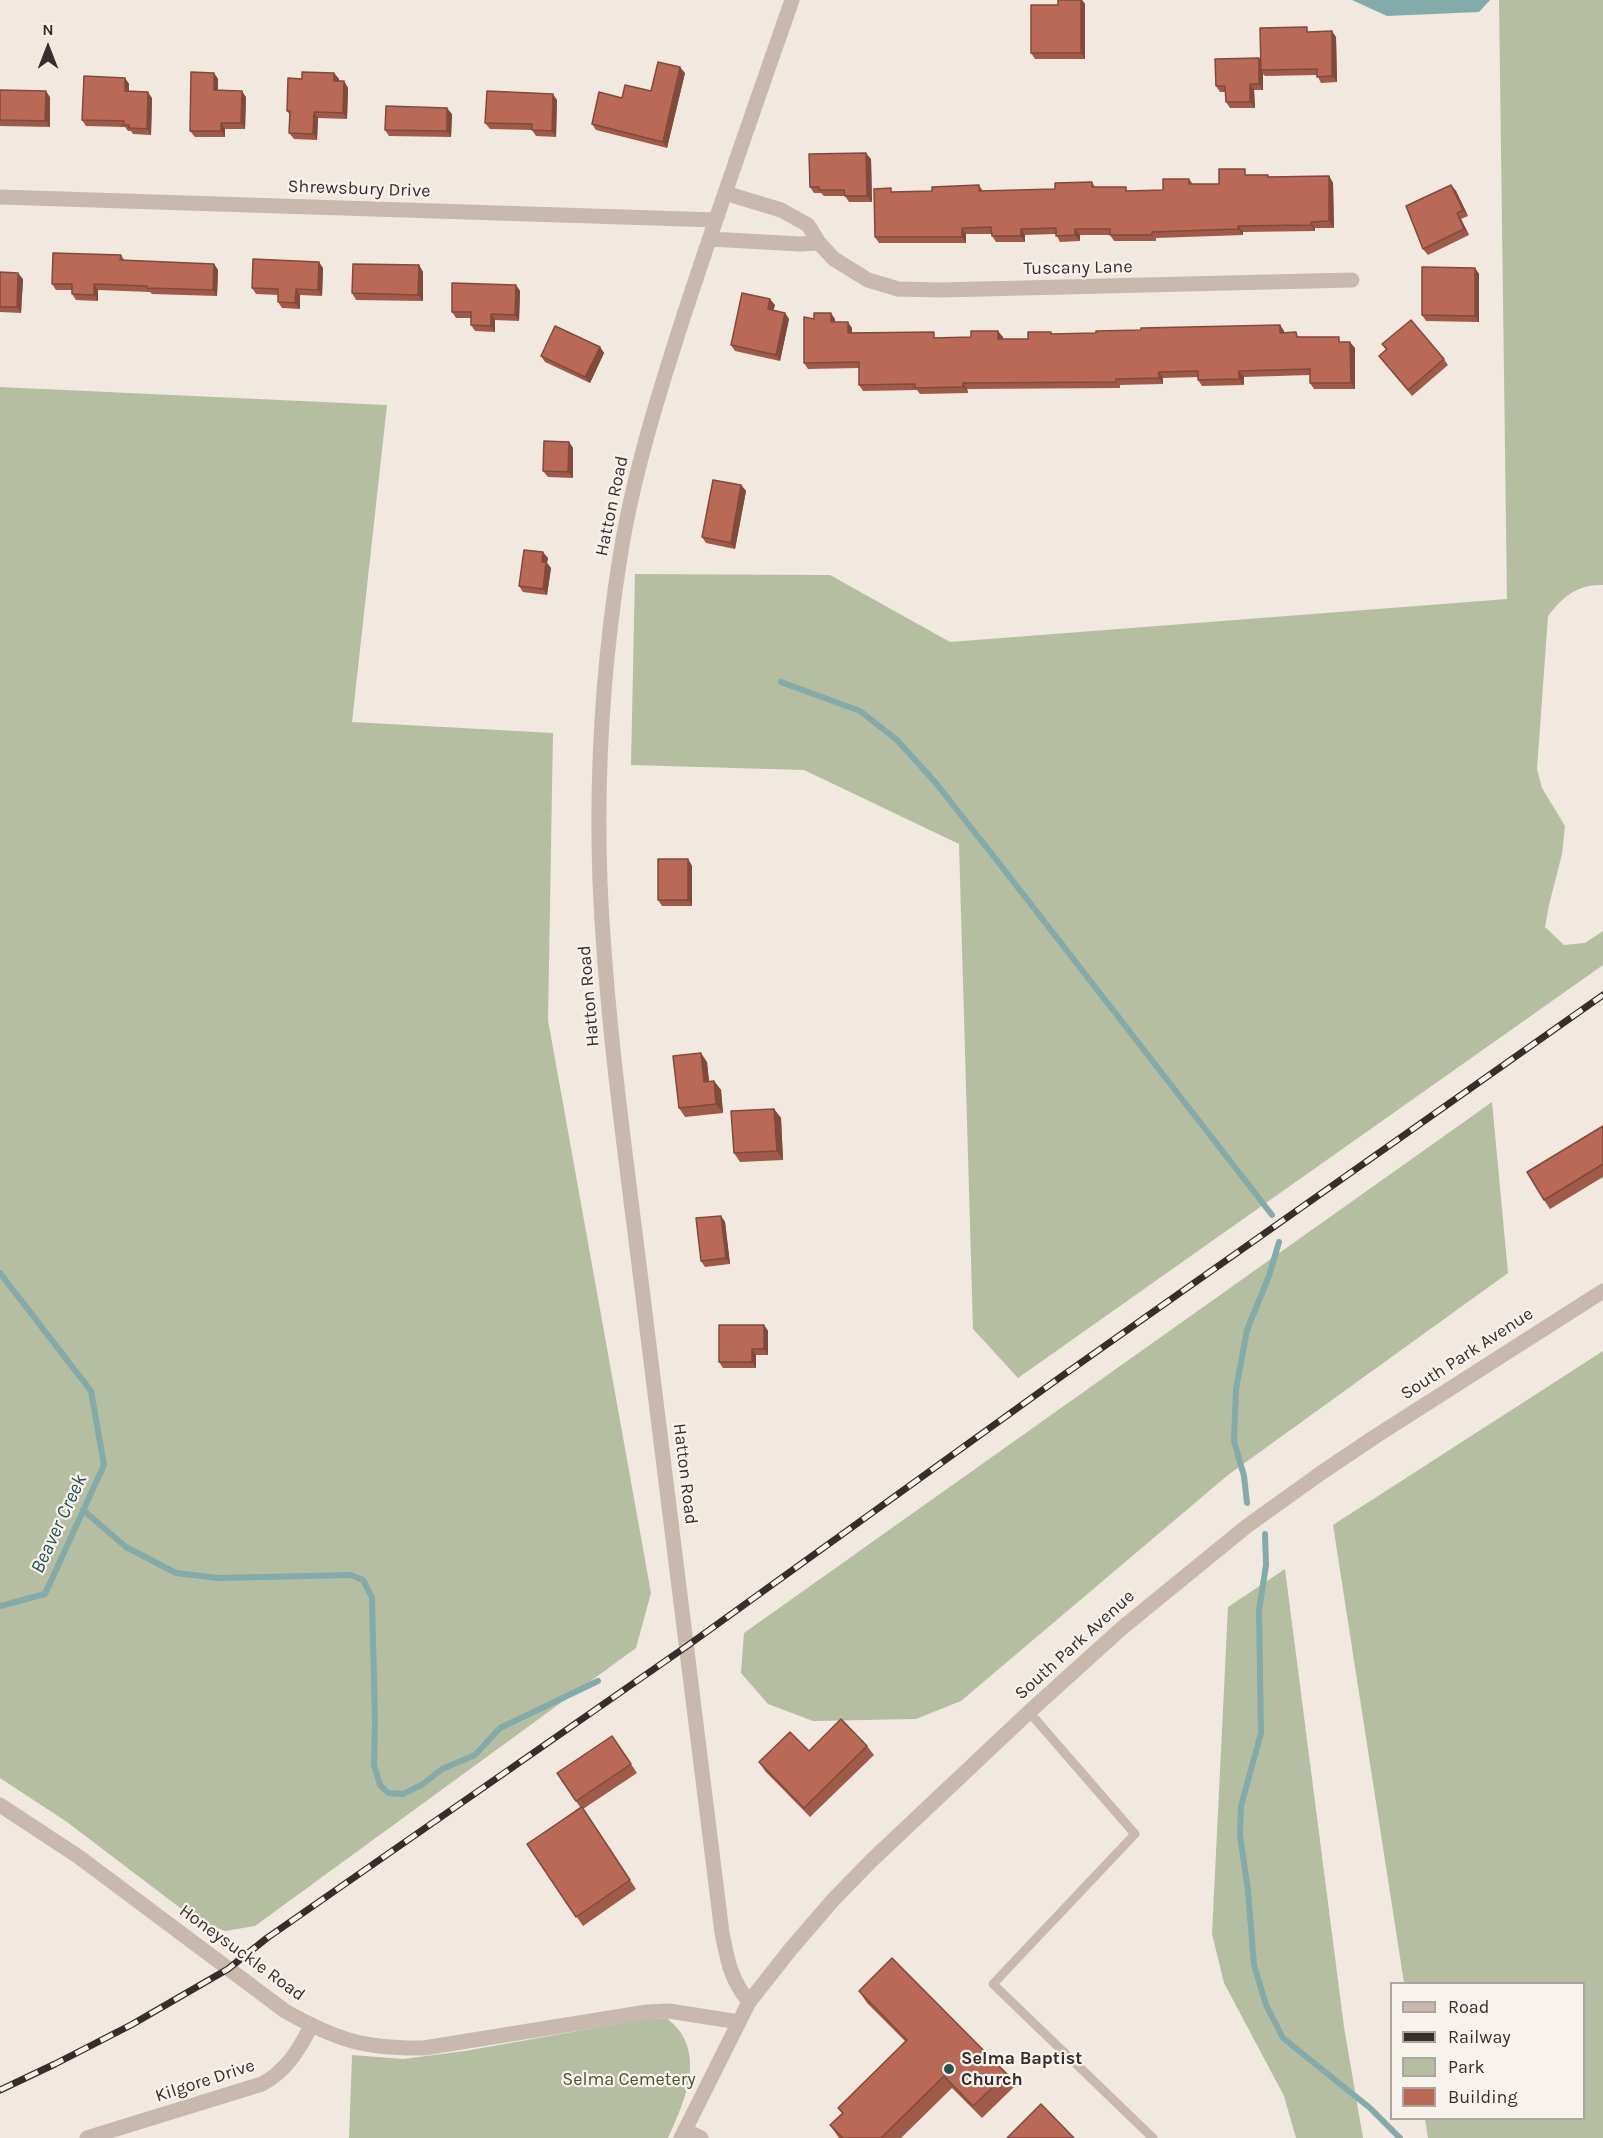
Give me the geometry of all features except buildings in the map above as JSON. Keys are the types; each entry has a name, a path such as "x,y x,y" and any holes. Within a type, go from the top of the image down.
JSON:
{"street":[{"name":"Hatton Road","path":"749,2002 736,1986 722,1933 621,1118 605,957 600,880 600,808 602,730 610,633 631,501 649,428 710,238 792,0"},
{"name":"Tuscany Lane","path":"725,193 781,210 808,225 819,243 834,259 868,280 898,290 1352,280"},
{"name":"Shrewsbury Drive","path":"0,196 716,220"},
{"path":"710,238 800,244 819,243"},
{"name":"South Park Avenue","path":"683,2134 749,2002 833,1900 1029,1712 1139,1614 1228,1541 1293,1493 1385,1430 1603,1291"},
{"name":"Honeysuckle Road","path":"0,1805 79,1857 285,2011 311,2026 361,2045 392,2049 424,2048 647,2012 669,2011 739,2022"},
{"name":"Kilgore Drive","path":"87,2138 262,2084 281,2072 290,2062 311,2026"},
{"path":"683,2134 701,2138"}],"lane":[{"path":"1029,1712 1135,1834 993,1984 1153,2138"}],"green space":[{"path":"1499,0 1603,0 1603,585 1578,589 1559,603 1548,616 1537,769 1542,788 1565,826 1562,854 1545,927 1564,945 1585,943 1603,931 1603,965 1018,1378 973,1329 959,844 804,770 631,765 635,574 830,575 950,642 1507,599"},
{"path":"0,387 387,405 352,722 553,733 548,1020 651,1593 636,1648 255,1926 225,1931 196,1920 67,1822 0,1778"},
{"path":"1492,1102 1508,1273 1228,1475 961,1701 916,1719 813,1721 768,1704 741,1673 744,1633"},
{"path":"1603,1351 1603,2138 1428,2138 1425,2120 1585,2120 1585,1982 1404,1982 1333,1525"},
{"path":"1285,1569 1344,2027 1363,2138 1296,2138 1284,2096 1224,1983 1212,1934 1228,1607"},
{"name":"Selma Cemetery","path":"645,2019 668,2019 677,2027 687,2045 690,2059 688,2086 668,2138 349,2138 352,2055 403,2059 465,2051"}],"water":[{"path":"1352,0 1490,0 1479,12 1387,16"}],"waterway":[{"path":"781,682 860,711 897,740 935,782 1272,1215"},
{"path":"1247,1503 1244,1476 1234,1441 1236,1389 1247,1330 1269,1276 1279,1242"},
{"name":"Beaver Creek","path":"0,1273 91,1391 104,1465 45,1594 0,1606"},
{"path":"83,1510 126,1547 176,1573 218,1578 351,1575 363,1580 372,1598 374,1765 380,1785 388,1793 403,1794 423,1784 442,1769 475,1755 500,1728 598,1681"},
{"path":"1265,1534 1266,1565 1259,1611 1261,1733 1241,1806 1240,1835 1248,1891 1254,1965 1266,2005 1283,2038 1370,2108 1400,2138"}],"railway":[{"path":"0,2090 131,2025 228,1969 267,1938 687,1646 1062,1376 1603,995"}],"place":[{"name":"Selma Baptist Church","path":"949,2069"}]}
